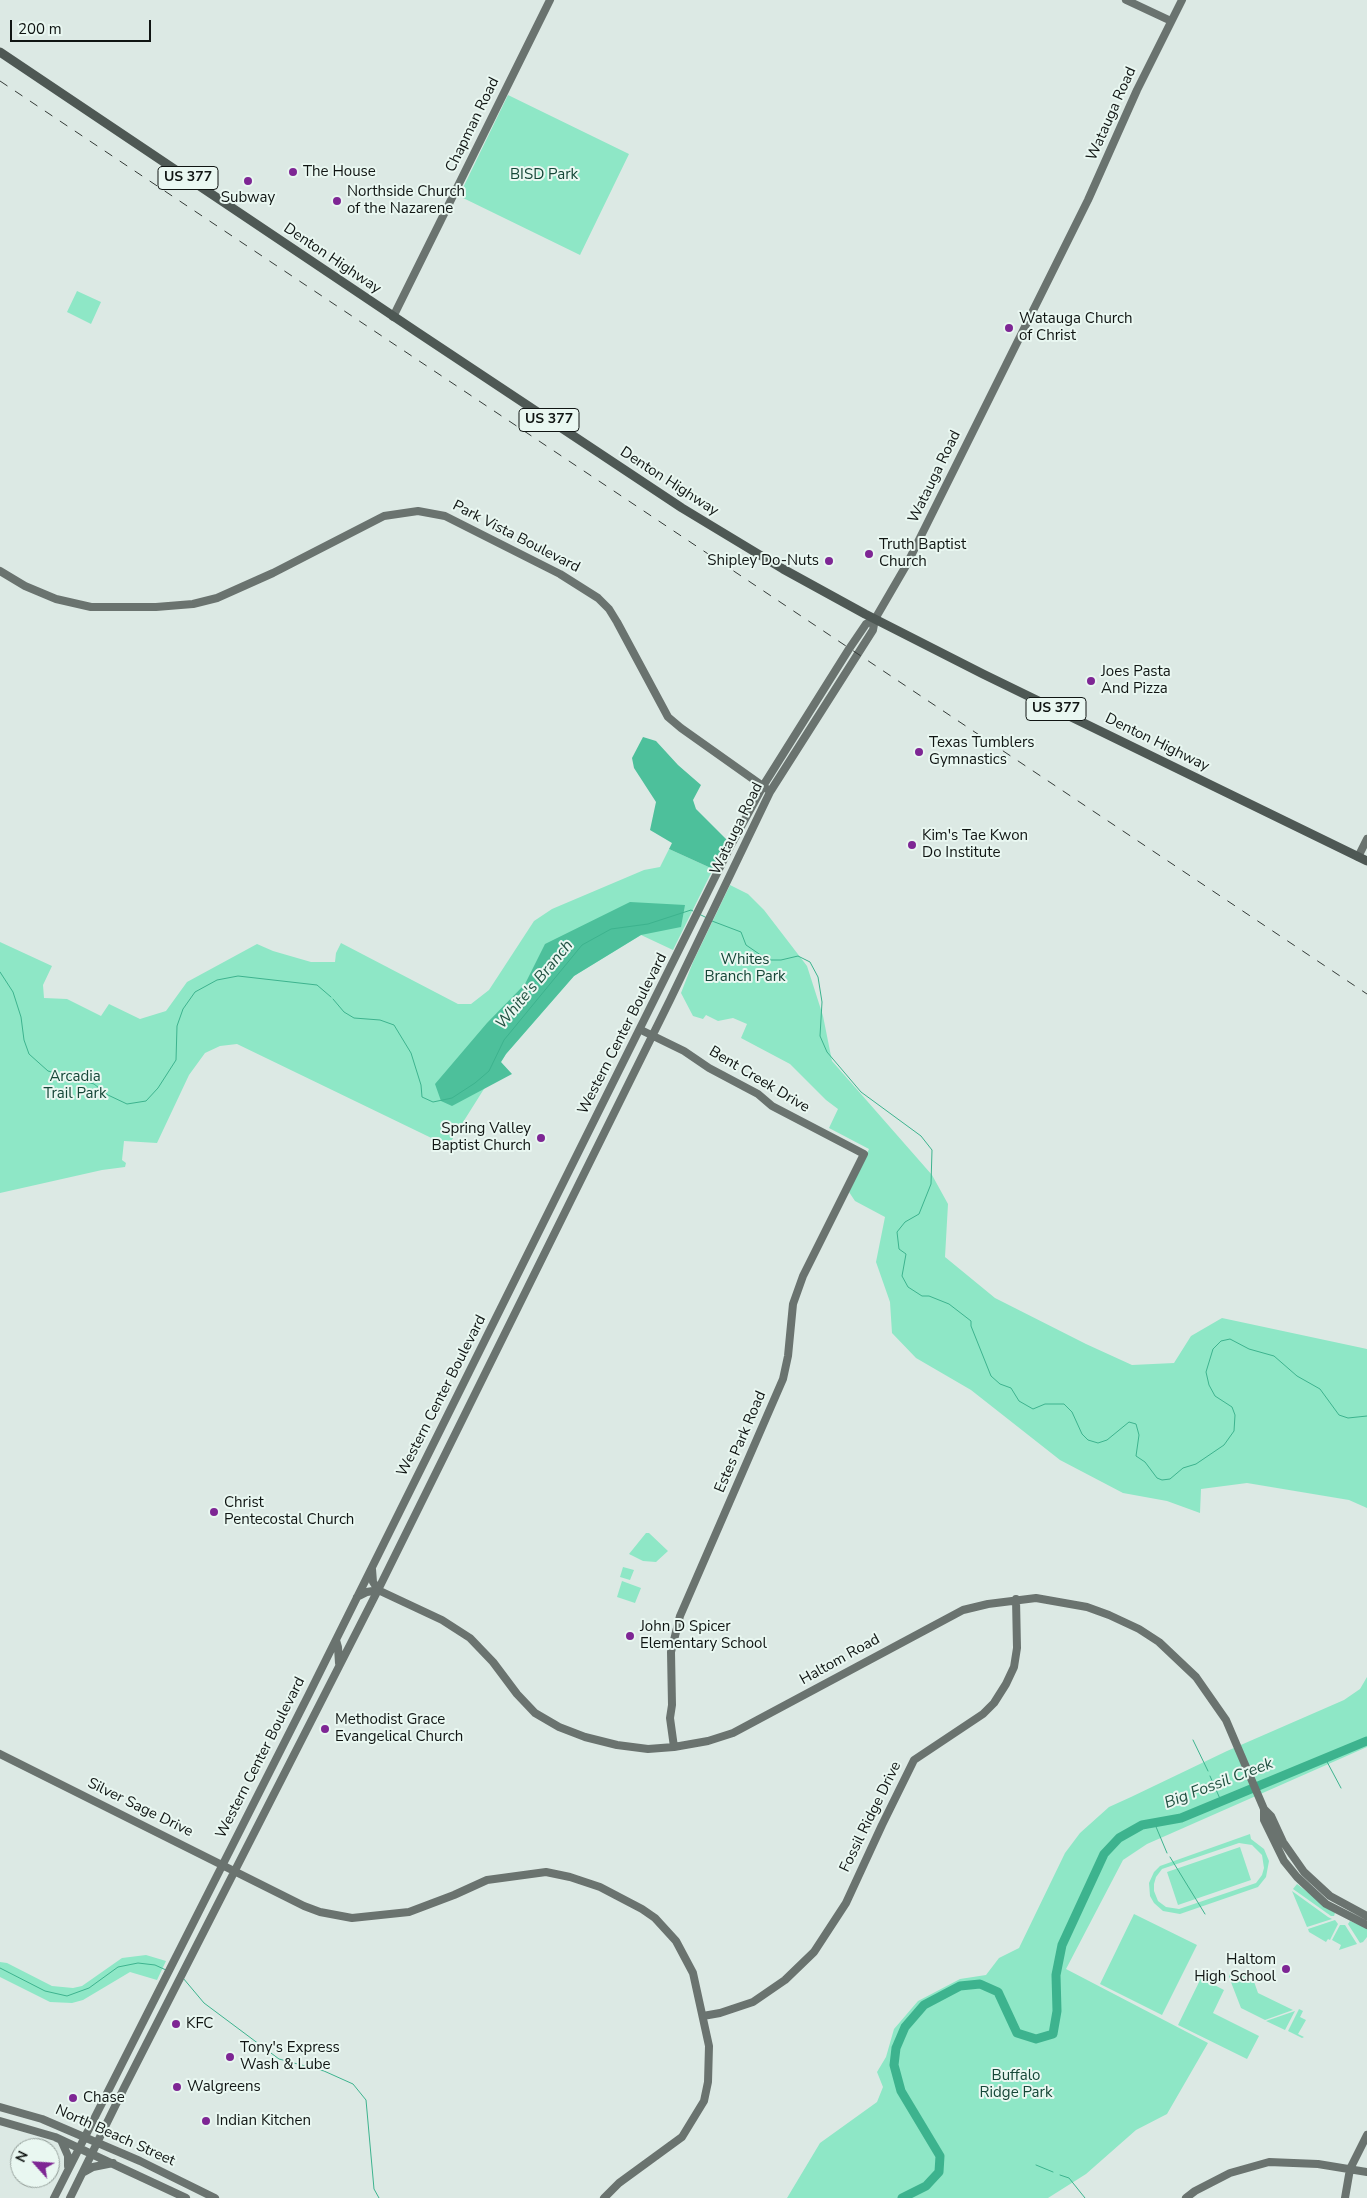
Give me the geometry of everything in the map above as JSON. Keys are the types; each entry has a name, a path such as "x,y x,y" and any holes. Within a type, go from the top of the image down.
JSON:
{"main road":[{"name":"Chapman Road","path":"393,316 550,0"},
{"path":"1126,0 1171,21"},
{"name":"Watauga Road","path":"652,1035 770,792 858,656 873,630 875,620 907,564 1073,231 1182,0"},
{"name":"Denton Highway","path":"0,52 393,316 694,515 783,569 875,620 1363,859"},
{"name":"Park Vista Boulevard","path":"0,571 25,586 56,599 91,606 156,607 192,604 217,598 273,573 384,516 418,511 445,516 560,574 598,598 617,622 668,716 681,728 770,792"},
{"name":"Western Center Boulevard","path":"54,2198 336,1640 763,786 849,649 866,624 875,620"},
{"path":"1363,859 1367,839"},
{"path":"658,994 670,1000"},
{"name":"Bent Creek Drive","path":"641,1030 684,1051 709,1068 758,1094 772,1106 864,1154"},
{"name":"Western Center Boulevard","path":"70,2198 172,1993 378,1590 652,1035"},
{"name":"Estes Park Road","path":"674,1747 670,1718 672,1705 671,1652 680,1616 783,1379 788,1356 793,1304 803,1276 864,1154"},
{"path":"357,1598 367,1592 378,1590 373,1582 372,1567"},
{"name":"Haltom Road","path":"378,1590 442,1620 464,1634 493,1662 526,1704 558,1727 585,1737 617,1745 654,1749 708,1741 733,1733 963,1610 1016,1599 1036,1598 1087,1607 1124,1622 1159,1642 1196,1677 1226,1720 1264,1809 1264,1820 1276,1847 1300,1872 1326,1904 1367,1925"},
{"name":"Fossil Ridge Drive","path":"703,2016 720,2013 753,2002 785,1980 814,1952 846,1903 914,1760 983,1714 994,1703 1006,1684 1014,1668 1017,1648 1016,1599"},
{"path":"339,1665 336,1640 346,1640 355,1634"},
{"name":"Silver Sage Drive","path":"0,1754 304,1906 320,1912 352,1918 388,1915 419,1909 487,1880 546,1872 570,1877 630,1901 655,1918 676,1941 693,1973 703,2016 710,2060 704,2101 695,2119 674,2145 636,2171 604,2198"},
{"name":"Haltom Road","path":"1300,1872 1330,1896 1367,1916"},
{"path":"131,2046 144,2052"},
{"name":"North Beach Street","path":"0,2107 34,2115 215,2198"},
{"name":"North Beach Street","path":"0,2121 62,2140 185,2198"},
{"path":"1345,2198 1350,2169 1367,2134"},
{"path":"62,2140 68,2156 67,2171"},
{"path":"1186,2198 1195,2191 1230,2173 1269,2162 1302,2163 1367,2172"},
{"path":"84,2172 113,2163"},
{"path":"185,2198 189,2185"}],"green space":[{"name":"BISD Park","path":"508,95 629,154 580,255 459,196"},
{"path":"77,291 101,302 91,324 67,312"},
{"path":"643,737 656,741 678,765 701,785 693,800 696,809 727,840 713,869 669,849 672,843 650,830 656,802 634,768 632,758"},
{"name":"Arcadia Trail Park","path":"669,849 713,869 673,950 641,935 574,976 506,1054 448,1146 237,1044 220,1046 205,1053 189,1075 157,1143 124,1141 122,1160 126,1163 125,1167 102,1170 0,1193 0,942 52,966 43,985 44,998 67,999 101,1016 109,1004 140,1019 166,1011 187,982 257,944 273,951 311,962 335,962 336,953 341,943 458,1004 471,1004 489,990 534,921 552,909 644,870 660,867"},
{"name":"Whites Branch Park","path":"730,885 748,894 764,910 807,966 823,1016 832,1061 932,1175 948,1204 945,1257 995,1298 1132,1365 1174,1363 1191,1336 1222,1318 1367,1349 1367,1508 1349,1500 1247,1483 1201,1489 1200,1513 1167,1501 1123,1493 1060,1460 971,1390 916,1358 892,1333 890,1302 876,1262 885,1217 855,1201 849,1192 869,1149 829,1128 838,1109 826,1100 790,1064 741,1038 747,1024 733,1018 718,1021 706,1015 703,1019 693,1016 681,993 693,962"},
{"path":"630,902 685,905 681,927 641,935 574,976 506,1054 501,1062 512,1074 452,1106 441,1101 435,1084 487,1023 525,984 545,944"},
{"path":"646,1533 649,1533 668,1551 656,1562 643,1561 629,1554"},
{"path":"623,1567 634,1570 630,1580 620,1577"},
{"path":"622,1581 641,1588 635,1603 617,1597"},
{"name":"Buffalo Ridge Park","path":"1367,1677 1367,1747 1147,1844 1123,1860 1066,1969 1208,2043 1167,2114 1136,2130 1086,2174 1048,2198 787,2198 820,2143 877,2102 883,2087 877,2072 886,2057 894,2029 918,2001 960,1979 986,1975 999,1958 1019,1948 1065,1853 1080,1833 1109,1807 1227,1751 1344,1700 1360,1689"},
{"path":"1250,1834 1251,1839 1264,1849 1269,1861 1266,1877 1258,1887 1180,1914 1163,1911 1154,1903 1150,1896 1149,1883 1154,1872 1160,1866","holes":["1239,1843 1252,1845 1262,1855 1264,1868 1262,1875 1256,1883 1179,1909 1166,1907 1158,1901 1154,1891 1154,1884 1156,1877 1162,1869"]},
{"path":"1240,1847 1251,1880 1178,1905 1167,1872"},
{"path":"1297,1884 1335,1913 1334,1916 1331,1916 1293,1889"},
{"path":"1292,1891 1328,1917 1332,1919 1307,1927"},
{"path":"1134,1914 1197,1945 1162,2015 1100,1984"},
{"path":"1335,1920 1338,1924 1330,1940 1328,1939 1326,1942 1309,1932 1308,1929"},
{"path":"1350,1921 1367,1928 1367,1937 1363,1942 1360,1943 1348,1924"},
{"path":"1340,1925 1345,1925 1357,1944 1339,1950 1341,1945 1332,1940"},
{"path":"146,1955 166,1961 157,1980 130,1972 83,2000 72,2003 50,2002 0,1977 0,1962 7,1963 52,1986 73,1988 82,1986 122,1958"},
{"path":"1236,1968 1239,1977 1251,1973 1258,1993 1293,2010 1265,2020 1241,2008 1229,1977 1230,1970"},
{"path":"1201,1978 1224,1990 1213,2013 1259,2036 1247,2059 1178,2025"},
{"path":"1299,2009 1303,2011 1300,2017 1306,2020 1298,2034 1304,2037 1302,2038 1288,2031"},
{"path":"1295,2011 1285,2030 1266,2021"}],"waterway":[{"name":"White's Branch","path":"333,999 344,1012 354,1018 380,1020 394,1025 411,1053 421,1085 422,1097 433,1102 452,1098 489,1071 504,1040 582,945 611,929 648,924 691,910 693,911"},
{"name":"White's Branch","path":"699,914 707,918"},
{"name":"White's Branch","path":"712,921 741,932 746,945 768,960 781,960 798,956 810,962 818,977 822,1002 820,1036 827,1052 861,1092 921,1136 932,1150 931,1184 919,1214 905,1222 897,1232 899,1249 906,1254 902,1276 908,1287 922,1296 929,1296 949,1304 971,1321 971,1326 991,1376 1000,1384 1011,1388 1019,1401 1033,1409 1045,1404 1064,1404 1072,1412 1082,1434 1088,1440 1098,1443 1107,1440 1129,1422 1136,1424 1139,1435 1136,1456 1145,1462 1157,1478 1162,1480 1170,1479 1183,1468 1196,1464 1224,1445 1234,1431 1235,1415 1232,1407 1215,1396 1209,1385 1206,1372 1213,1349 1221,1341 1230,1339 1249,1349 1274,1356 1297,1376 1320,1389 1339,1415 1348,1418 1367,1416"},
{"name":"White's Branch","path":"0,972 13,992 29,1054 48,1071 94,1084 108,1095 127,1104 146,1101 158,1088 176,1060 177,1026 183,1009 195,992 217,980 238,976 317,985 331,997"},
{"path":"1193,1740 1208,1771"},
{"name":"Big Fossil Creek","path":"902,2198 926,2186 939,2172 940,2156 901,2091 894,2065 896,2048 905,2027 924,2005 960,1986 980,1984 998,1992 1017,2033 1036,2039 1053,2034 1057,2011 1056,1975 1062,1945 1104,1854 1119,1838 1142,1825 1181,1818 1367,1741"},
{"path":"1325,1758 1341,1788"},
{"path":"1210,1776 1221,1801"},
{"path":"1154,1822 1167,1853"},
{"path":"1170,1857 1205,1914"},
{"path":"0,1968 45,1991 67,1996 89,1988 118,1967 138,1963 155,1965 166,1970"},
{"path":"183,1978 204,2003 279,2059 324,2071 353,2084 366,2100 374,2189 379,2198"},
{"path":"1036,2165 1053,2172"},
{"path":"1060,2175 1069,2178 1085,2198"}],"railway":[{"path":"0,81 1367,994"}],"place":[{"name":"The House","path":"293,172"},
{"name":"Subway","path":"248,181"},
{"name":"Northside Church of the Nazarene","path":"337,201"},
{"name":"Watauga Church of Christ","path":"1009,328"},
{"name":"Truth Baptist Church","path":"869,554"},
{"name":"Shipley Do-Nuts","path":"829,561"},
{"name":"Joes Pasta And Pizza","path":"1091,681"},
{"name":"Texas Tumblers Gymnastics","path":"919,752"},
{"name":"Kim's Tae Kwon Do Institute","path":"912,845"},
{"name":"Spring Valley Baptist Church","path":"541,1138"},
{"name":"Christ Pentecostal Church","path":"214,1512"},
{"name":"John D Spicer Elementary School","path":"630,1636"},
{"name":"Methodist Grace Evangelical Church","path":"325,1729"},
{"name":"Haltom High School","path":"1286,1969"},
{"name":"KFC","path":"176,2024"},
{"name":"Tony's Express Wash & Lube","path":"230,2057"},
{"name":"Walgreens","path":"177,2087"},
{"name":"Chase","path":"73,2098"},
{"name":"Indian Kitchen","path":"206,2121"}]}
